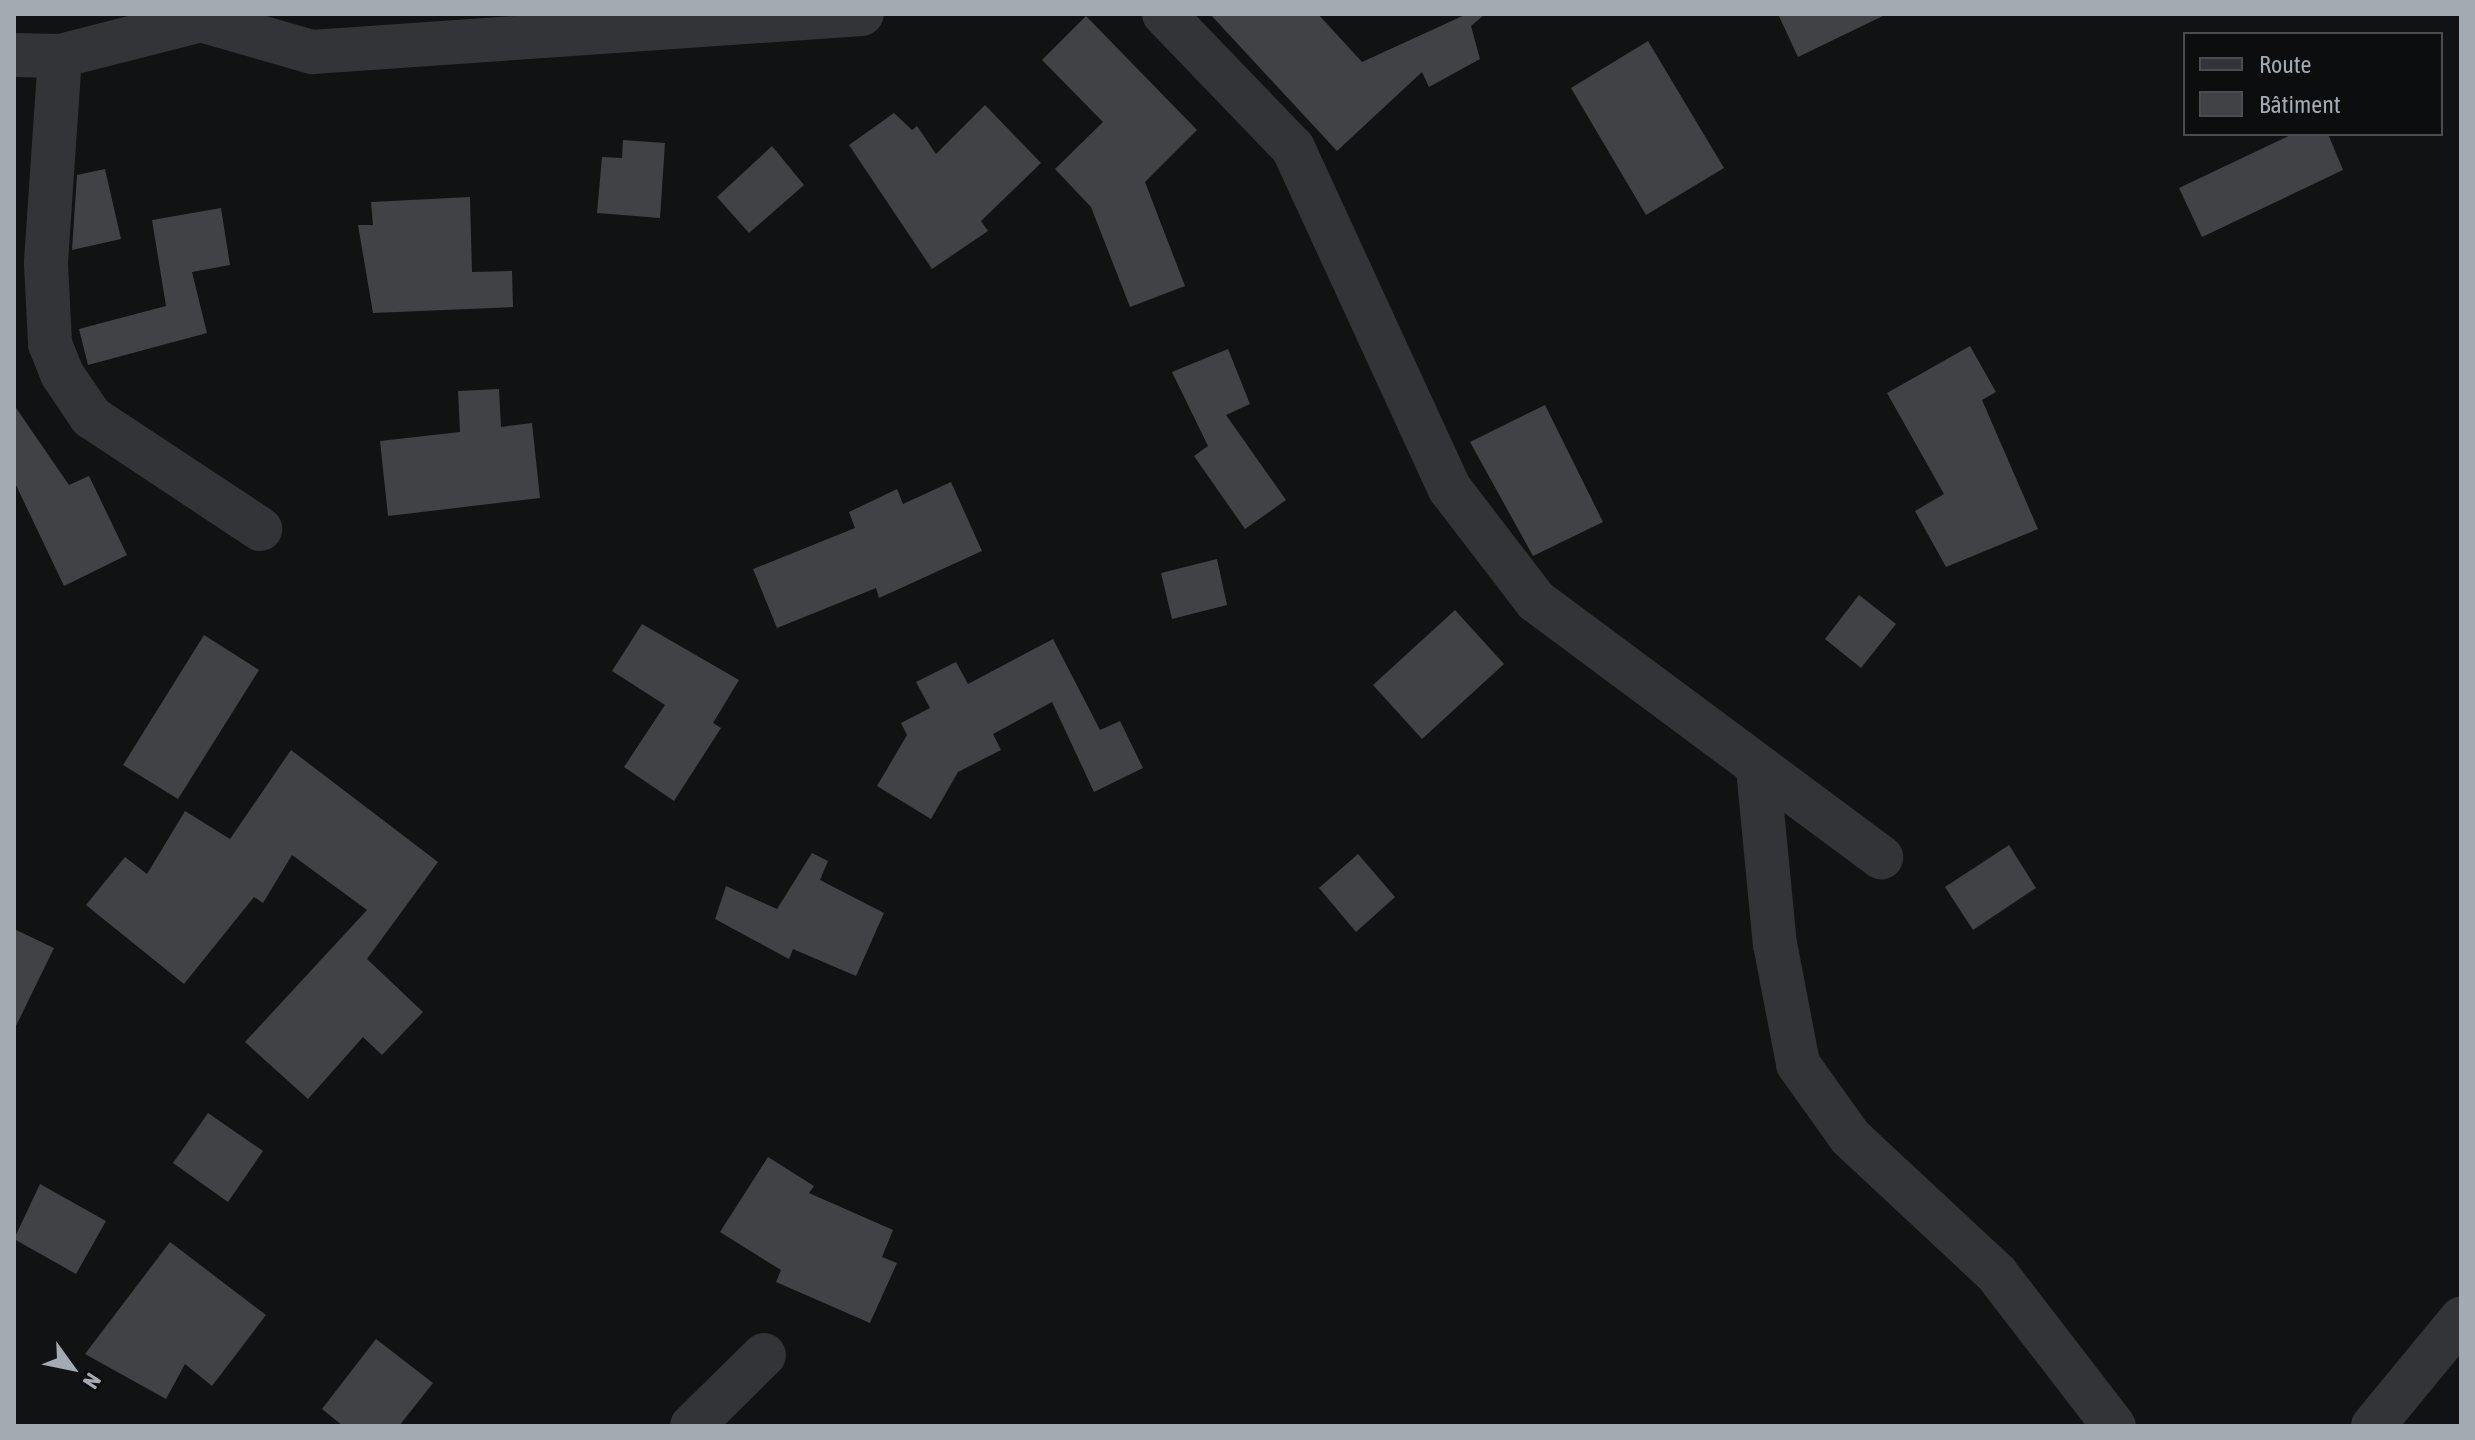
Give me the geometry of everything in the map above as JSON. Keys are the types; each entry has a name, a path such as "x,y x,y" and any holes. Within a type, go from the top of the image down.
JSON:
{"street":[{"path":"14,55 60,56 204,17 312,52 862,14"},
{"path":"1164,14 1293,148 1450,489 1536,601 1758,769 1881,857"},
{"path":"60,56 46,264 50,344 62,374 91,417 113,435 260,529"},
{"path":"1758,769 1775,944 1798,1064 1850,1137 1996,1273 2114,1426"},
{"path":"2373,1426 2461,1319"},
{"path":"692,1426 764,1355"}],"building":[{"path":"1210,14 1318,14 1362,62 1467,14 1485,14 1471,26 1480,59 1429,87 1422,72 1337,151"},
{"path":"1778,14 1887,14 1798,57"},
{"path":"1086,16 1197,130 1145,182 1185,286 1130,307 1091,207 1055,169 1103,122 1042,60"},
{"path":"1648,41 1724,168 1646,215 1571,88"},
{"path":"985,105 1041,163 981,221 988,231 932,269 849,145 894,113 912,130 917,126 936,154"},
{"path":"2289,136 2329,136 2343,170 2202,237 2179,188"},
{"path":"623,140 665,143 660,218 597,213 602,157 622,158"},
{"path":"772,146 804,185 749,233 717,197"},
{"path":"105,169 121,239 72,250 77,175"},
{"path":"470,197 472,272 512,271 513,307 373,313 358,225 373,225 371,202"},
{"path":"221,208 230,265 192,272 207,333 88,365 79,329 166,306 152,220"},
{"path":"1970,346 1996,392 1982,400 2038,529 1946,567 1915,511 1944,494 1887,393"},
{"path":"1228,349 1250,404 1226,415 1286,500 1245,529 1194,456 1208,446 1172,372"},
{"path":"499,389 501,427 532,423 540,498 388,516 380,441 460,432 458,391"},
{"path":"14,405 69,485 89,476 127,555 64,586 14,481"},
{"path":"1545,405 1603,522 1533,556 1470,442"},
{"path":"951,482 982,551 879,598 876,588 777,628 753,569 855,528 849,512 897,489 903,504"},
{"path":"1217,559 1227,605 1172,619 1161,573"},
{"path":"1859,595 1896,624 1861,668 1825,639"},
{"path":"1455,610 1504,664 1422,739 1373,685"},
{"path":"642,624 739,680 713,723 721,728 674,801 624,767 665,705 612,671"},
{"path":"204,635 259,670 178,799 123,765"},
{"path":"1053,639 1100,730 1120,721 1143,768 1094,792 1052,702 993,734 1001,750 958,772 931,819 877,786 907,735 901,723 930,708 916,682 956,662 968,684"},
{"path":"291,750 438,862 367,959 423,1012 382,1055 363,1037 308,1099 245,1042 367,910 292,855 263,903 254,897 184,984 86,905 125,857 147,874 185,811 230,839"},
{"path":"2009,845 2036,888 1973,930 1945,887"},
{"path":"812,853 828,861 820,880 884,913 856,976 793,949 789,959 715,919 726,886 777,909"},
{"path":"1358,854 1395,897 1356,932 1319,888"},
{"path":"14,929 54,948 14,1030"},
{"path":"208,1113 263,1151 228,1202 173,1163"},
{"path":"768,1157 814,1186 809,1193 893,1230 882,1257 897,1263 870,1323 776,1282 781,1270 720,1232"},
{"path":"40,1184 106,1221 76,1274 14,1239"},
{"path":"170,1242 266,1315 212,1386 185,1364 166,1399 85,1354"},
{"path":"376,1339 433,1383 399,1426 343,1426 322,1409"}]}
